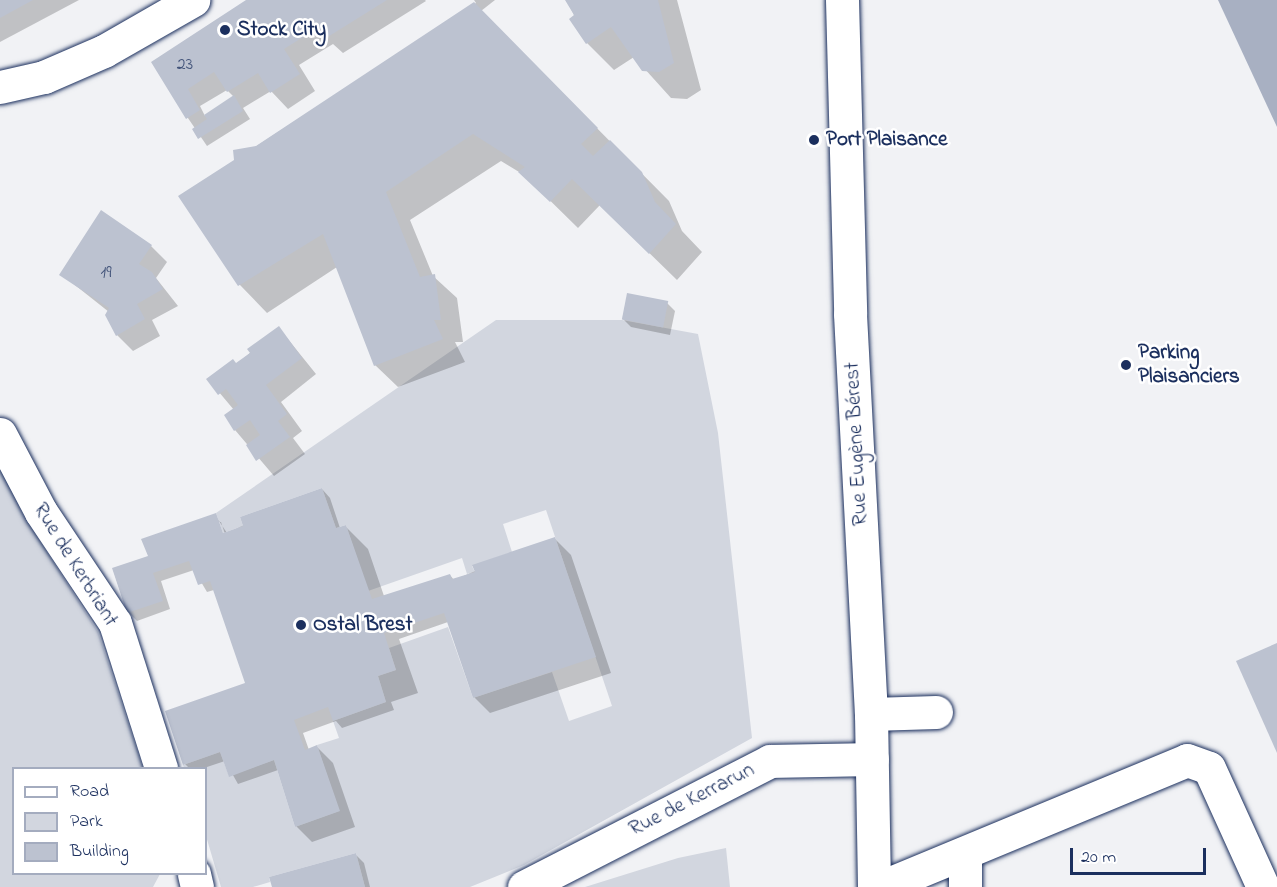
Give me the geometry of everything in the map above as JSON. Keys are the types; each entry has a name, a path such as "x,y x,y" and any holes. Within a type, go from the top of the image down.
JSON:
{"street":[{"path":"0,87 44,77 104,51 194,0"},
{"name":"Rue Eugène Bérest","path":"842,0 850,314 871,714 874,887"},
{"name":"Rue de Kerbriant","path":"0,434 40,512 115,623 161,767"},
{"path":"871,714 936,712"},
{"name":"Rue de Kerrarun","path":"524,887 770,761 872,759"},
{"path":"881,887 1187,760 1209,768 1263,887"},
{"path":"965,854 965,887"}],"green space":[{"path":"496,320 622,320 698,334 718,433 752,738 524,865 470,887 365,887 356,853 269,877 270,882 253,887 221,887 207,839 207,767 184,767 183,765 220,752 229,776 274,760 295,827 339,811 317,745 339,738 333,721 386,702 378,676 396,670 389,648 448,627 473,698 552,672 569,721 612,706 546,510 503,524 512,552 472,566 475,572 467,574 462,558 368,591 346,525 336,528 322,488 240,517 243,526 223,533 216,513"},
{"path":"0,467 24,516 98,632 143,767 12,767 12,875 159,875 153,887 0,887"},
{"path":"726,848 730,887 585,887 678,858"}],"water":[{"path":"1218,0 1277,0 1277,127"}],"building":[{"path":"0,0 33,0 0,18"},
{"path":"246,0 387,0 326,38 319,27 284,49 300,74 270,93 258,73 227,92 214,72 188,89 200,110 186,119 151,62"},
{"path":"565,0 658,0 674,63 659,72 642,71 611,27 586,44 569,19 574,15"},
{"path":"474,2 598,128 581,144 593,156 610,140 642,172 655,202 676,224 649,254 572,179 550,202 518,172 525,167 473,134 386,192 420,277 435,274 441,320 434,320 443,339 374,366 323,234 238,286 178,196 234,160 233,150 256,146"},
{"path":"234,95 243,111 198,139 192,129 207,119 204,115"},
{"path":"101,210 152,245 139,264 152,272 163,289 137,304 145,319 116,336 105,315 109,308 59,275"},
{"path":"627,293 668,301 663,328 622,320"},
{"path":"279,326 302,358 266,385 287,414 278,421 290,437 256,461 246,445 260,435 250,420 234,431 224,415 238,405 226,389 218,395 206,379 233,359 236,363 250,353 247,349"},
{"path":"322,488 336,528 346,525 372,599 450,574 452,579 475,572 472,565 555,537 596,657 473,698 444,613 384,633 396,670 378,676 386,702 333,721 328,707 294,720 305,750 317,745 340,811 295,827 274,760 229,777 220,752 183,765 165,711 245,683 210,581 198,585 189,561 153,573 163,601 127,613 112,568 148,556 141,539 216,513 223,533 243,526 240,517"},
{"path":"1277,643 1277,753 1236,661"},
{"path":"356,853 365,887 272,887 269,877"}],"place":[{"name":"Stock City","path":"225,30"},
{"name":"Port Plaisance","path":"814,140"},
{"name":"Parking Plaisanciers","path":"1126,365"},
{"name":"Ostal Brest","path":"301,625"}]}
